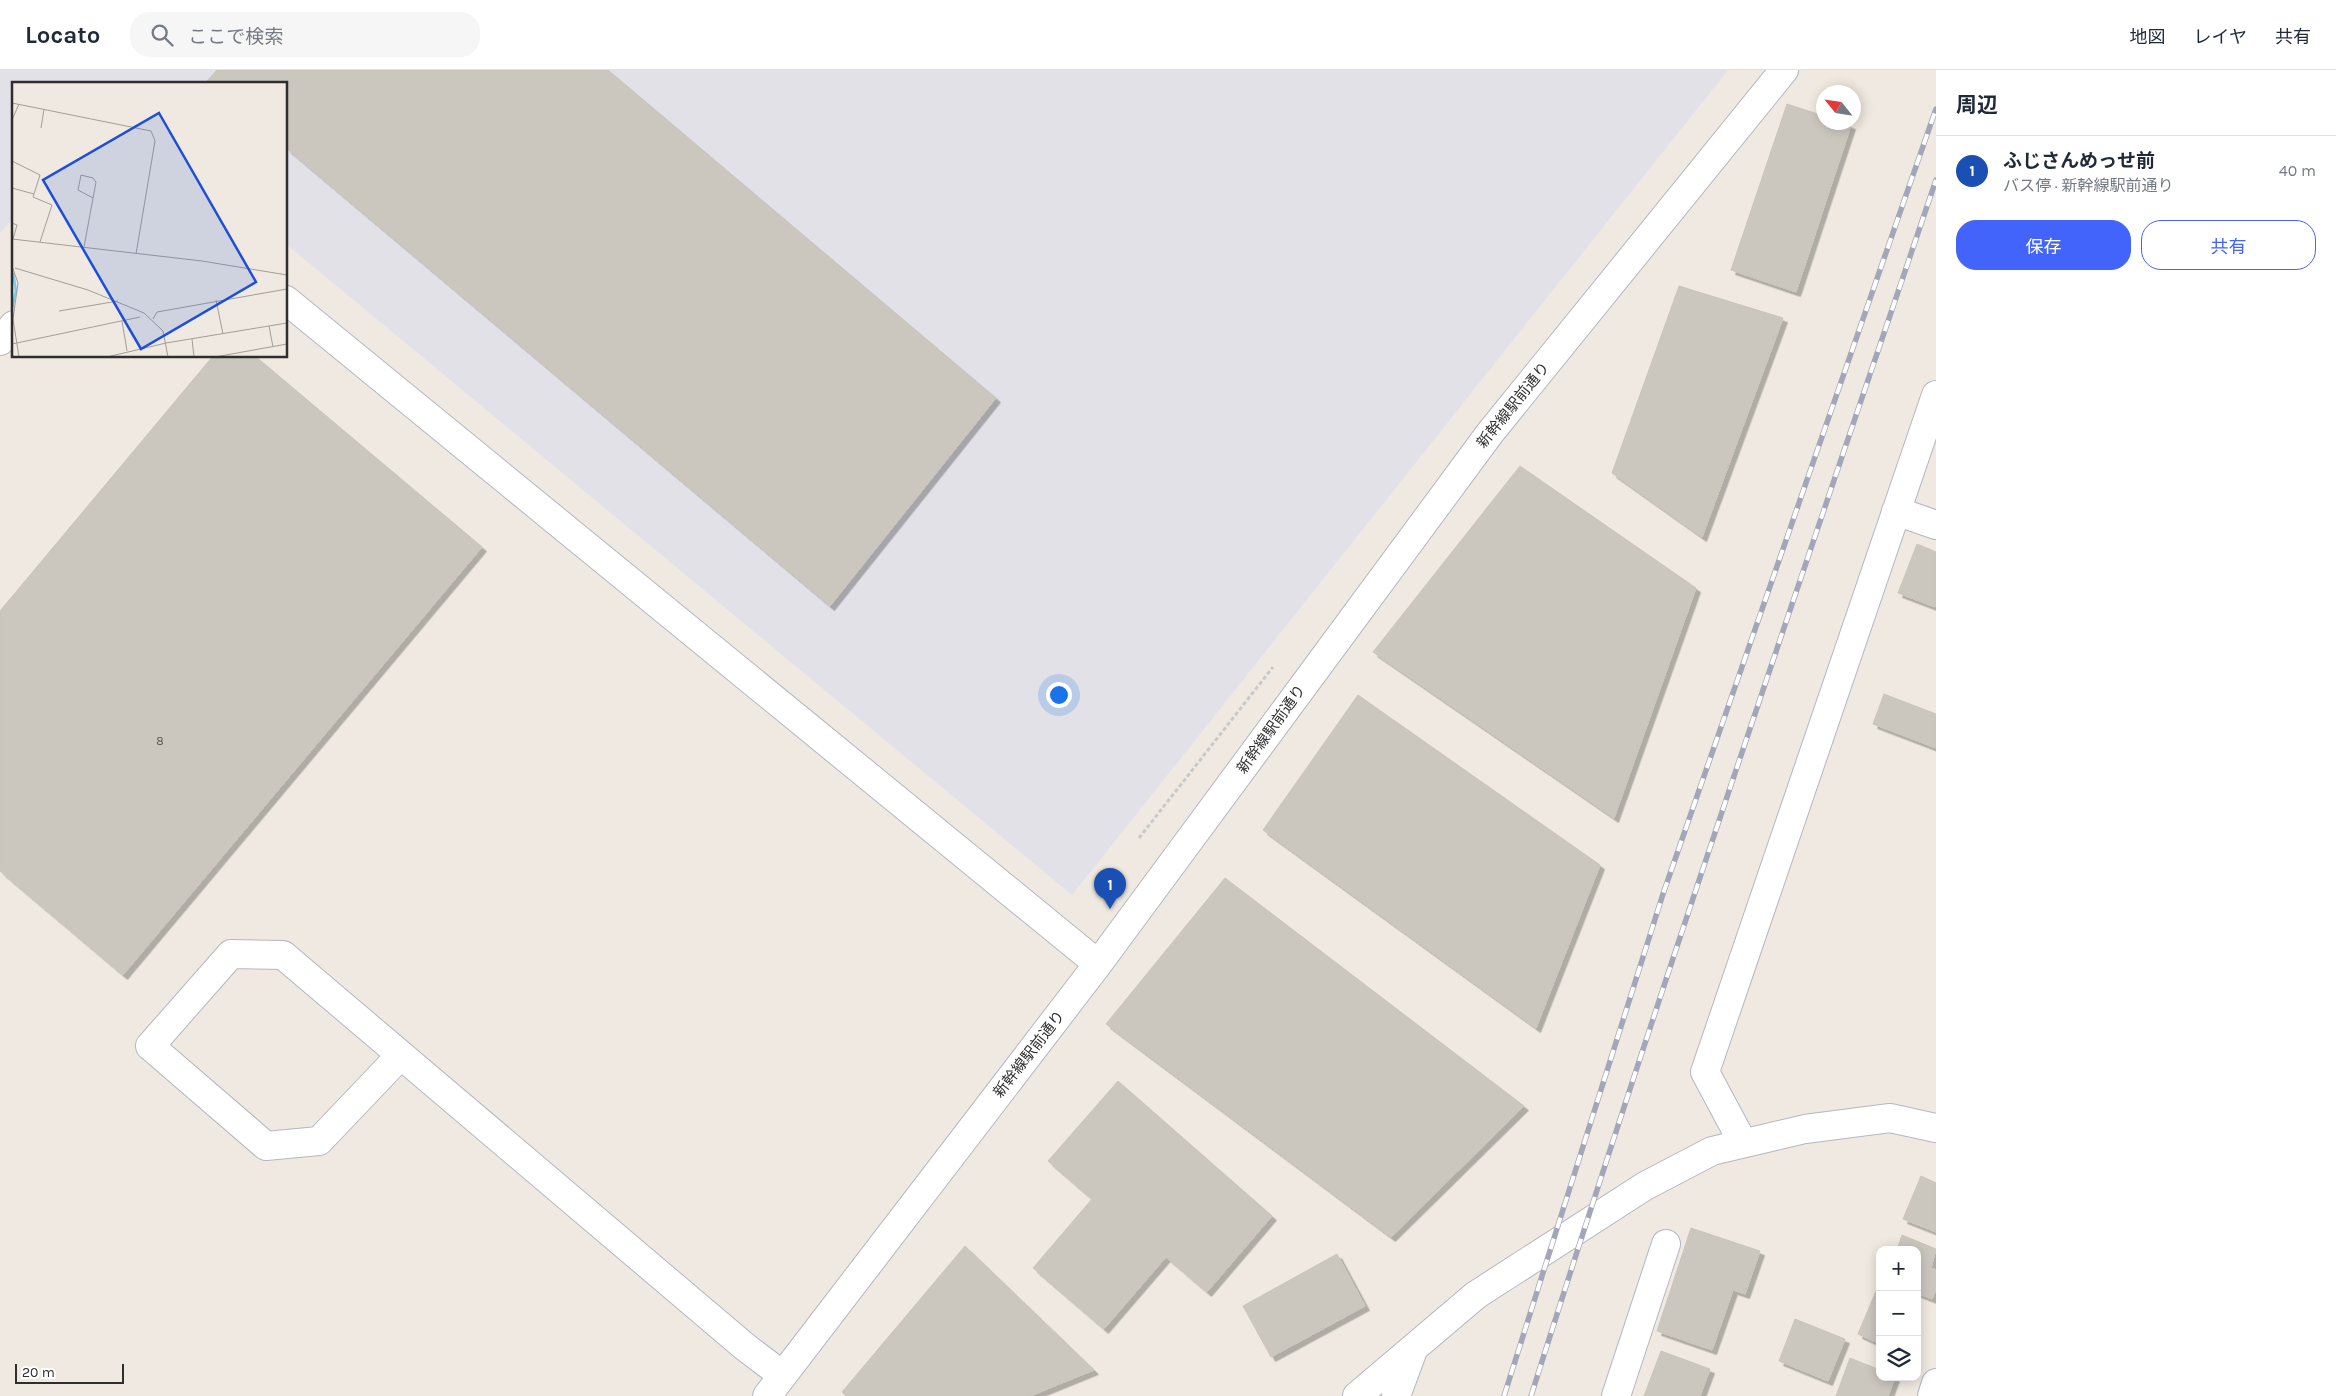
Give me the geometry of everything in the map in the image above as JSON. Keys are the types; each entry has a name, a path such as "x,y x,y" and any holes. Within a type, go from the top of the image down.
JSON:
{"street":[{"name":"新幹線駅前通り","path":"774,1386 1098,964 1490,433 1784,70"},
{"path":"288,302 1098,964"},
{"path":"0,341 12,327"},
{"path":"1743,1143 1705,1072 1936,395"},
{"path":"1896,511 1936,525"},
{"path":"400,1056 318,1140 266,1146 150,1046 231,954 283,955 736,1339 774,1386"},
{"path":"1357,1396 1476,1295 1645,1186 1712,1151 1805,1129 1890,1118 1936,1128"},
{"path":"1616,1396 1666,1244"},
{"path":"1396,1396 1413,1349"},
{"path":"1932,1396 1936,1383"}],"shaded area":[{"path":"0,70 1728,70 1072,895 288,246 288,82 12,82 12,219 0,233"}],"building":[{"path":"217,70 608,70 996,398 830,606 288,150 288,82 207,81"},
{"path":"1787,104 1816,113 1816,130 1849,130 1796,292 1731,270"},
{"path":"1679,286 1783,318 1702,537 1612,473"},
{"path":"211,358 257,358 482,547 123,975 0,871 0,611"},
{"path":"1520,466 1696,588 1614,818 1373,652"},
{"path":"1917,544 1936,552 1935,607 1898,593"},
{"path":"1884,694 1936,714 1936,748 1873,724"},
{"path":"1358,695 1600,865 1536,1028 1263,830"},
{"path":"1225,878 1524,1106 1391,1237 1106,1024"},
{"path":"1118,1081 1272,1216 1207,1292 1166,1257 1104,1329 1033,1268 1092,1199 1048,1161"},
{"path":"1921,1176 1936,1183 1936,1232 1903,1219"},
{"path":"1691,1228 1760,1251 1745,1294 1733,1290 1712,1350 1657,1331"},
{"path":"1902,1235 1936,1249 1931,1268 1936,1270 1936,1289 1932,1299 1921,1295 1921,1246 1898,1246"},
{"path":"965,1246 1094,1370 1030,1396 846,1396 842,1392"},
{"path":"1337,1254 1365,1306 1271,1357 1243,1306"},
{"path":"1876,1291 1876,1342 1858,1334"},
{"path":"1795,1319 1845,1339 1828,1381 1779,1361"},
{"path":"1661,1351 1710,1369 1700,1396 1644,1396"},
{"path":"1850,1358 1876,1368 1876,1381 1894,1381 1888,1396 1836,1396"}],"railway":[{"path":"1504,1396 1663,894 1936,109"},
{"path":"1531,1396 1680,938 1936,180"}],"place":[{"name":"ふじさんめっせ前","path":"1110,909"}]}
